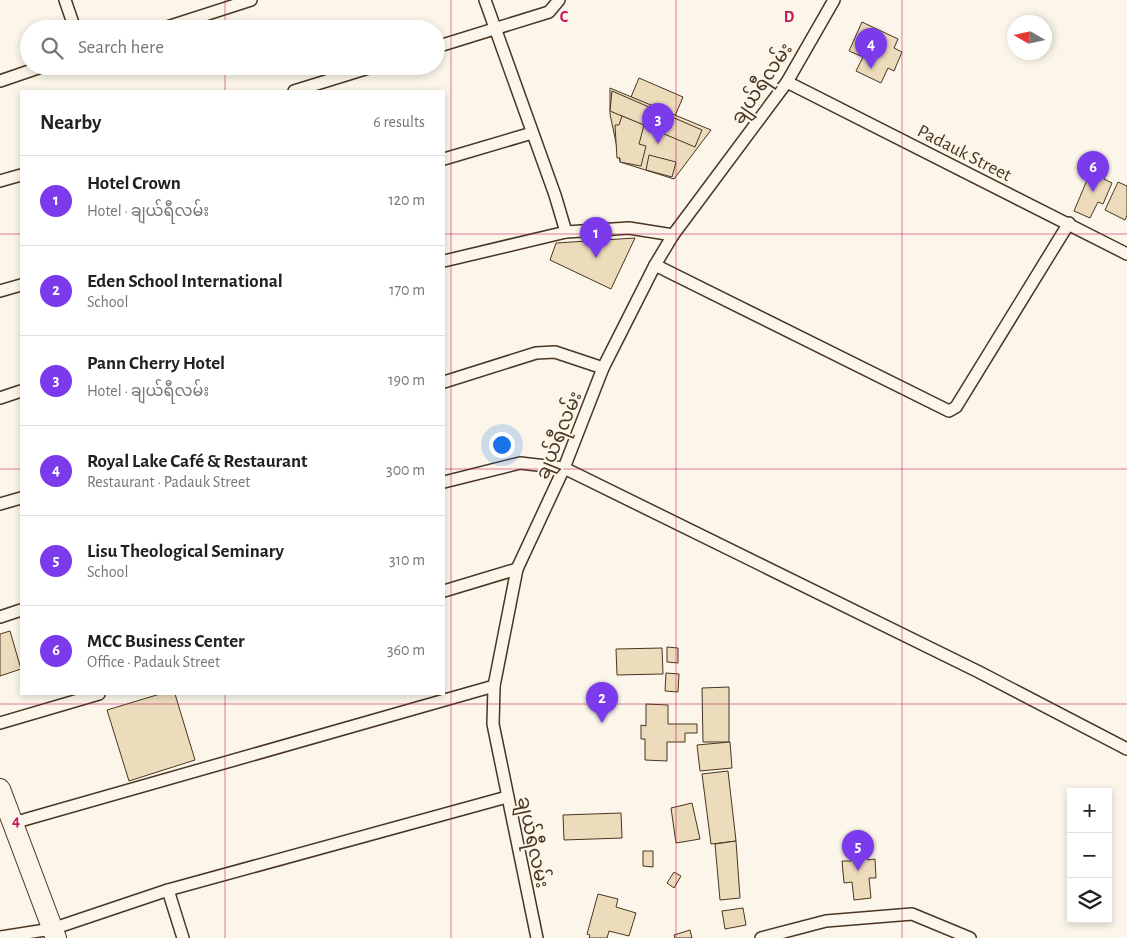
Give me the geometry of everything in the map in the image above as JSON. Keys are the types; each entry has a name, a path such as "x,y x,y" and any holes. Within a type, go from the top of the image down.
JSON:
{"highway":[{"path":"0,790 54,933"}],"street":[{"path":"65,0 72,20"},
{"path":"189,20 251,0"},
{"path":"485,0 555,195 566,232"},
{"path":"445,44 549,12 559,0"},
{"name":"ချယ်ရီလမ်း","path":"537,938 493,724 494,686 518,569 564,468 603,368 655,265 673,235 787,82 834,0"},
{"path":"0,80 20,74"},
{"path":"297,90 346,75"},
{"name":"Padauk Street","path":"787,82 1127,254"},
{"path":"445,159 532,133"},
{"path":"0,182 20,175"},
{"path":"655,265 949,411 956,407 1069,224"},
{"path":"445,261 566,232 629,228 673,235"},
{"path":"0,291 20,285"},
{"path":"445,382 536,353 546,352 555,352 603,368"},
{"path":"0,398 20,391"},
{"path":"445,482 520,464 564,468 979,672 1127,749"},
{"path":"0,504 20,498"},
{"path":"445,591 518,569"},
{"path":"0,617 20,610"},
{"path":"13,823 494,686"},
{"path":"0,723 96,695"},
{"path":"0,936 54,933 168,890 507,797"},
{"path":"168,890 183,938"},
{"path":"762,938 826,921 912,914 970,938"}],"building":[{"path":"862,22 898,39 894,48 902,52 894,71 888,68 881,83 856,71 863,57 849,51"},
{"path":"639,78 683,97 675,116 631,97"},
{"path":"610,88 711,130 674,179 620,162 610,114"},
{"path":"612,91 702,130 695,147 610,111"},
{"path":"622,116 644,125 639,144 646,146 641,166 620,162 620,158 617,158 615,125 619,125"},
{"path":"649,155 676,162 672,177 646,170"},
{"path":"1097,168 1107,173 1104,179 1112,183 1103,204 1098,202 1090,218 1074,211 1090,173 1094,175"},
{"path":"1118,182 1127,186 1127,215 1125,220 1105,210"},
{"path":"635,238 611,289 550,260 556,243"},
{"path":"10,631 20,669 0,676 0,634"},
{"path":"667,647 678,648 678,663 667,662"},
{"path":"662,648 663,674 617,675 616,649"},
{"path":"666,673 679,674 678,692 665,691"},
{"path":"729,687 729,742 703,742 702,688"},
{"path":"157,695 175,695 195,760 129,781 107,710"},
{"path":"646,704 668,705 668,724 697,724 697,733 685,733 685,742 667,742 667,761 645,760 645,739 641,739 641,725 646,726"},
{"path":"730,742 732,768 700,771 697,745"},
{"path":"728,771 736,841 711,844 702,774"},
{"path":"692,803 700,839 676,843 671,808"},
{"path":"621,813 622,838 564,840 563,815"},
{"path":"866,836 868,860 875,859 876,878 869,878 871,898 854,900 852,882 844,883 842,861 851,861 849,838"},
{"path":"736,841 740,898 720,900 715,844"},
{"path":"643,851 653,851 653,867 643,866"},
{"path":"674,872 681,876 674,888 667,883"},
{"path":"598,894 618,899 616,907 636,913 629,936 609,931 607,938 589,938 590,935 587,934"},
{"path":"743,908 746,925 725,929 722,911"},
{"path":"690,930 692,938 675,938 674,935"}],"place":[{"name":"Royal Lake Café & Restaurant","path":"871,69"},
{"name":"Pann Cherry Hotel","path":"658,144"},
{"name":"MCC Business Center","path":"1093,192"},
{"name":"Hotel Crown","path":"596,258"},
{"name":"Eden School International","path":"602,723"},
{"name":"Lisu Theological Seminary","path":"858,871"}]}
